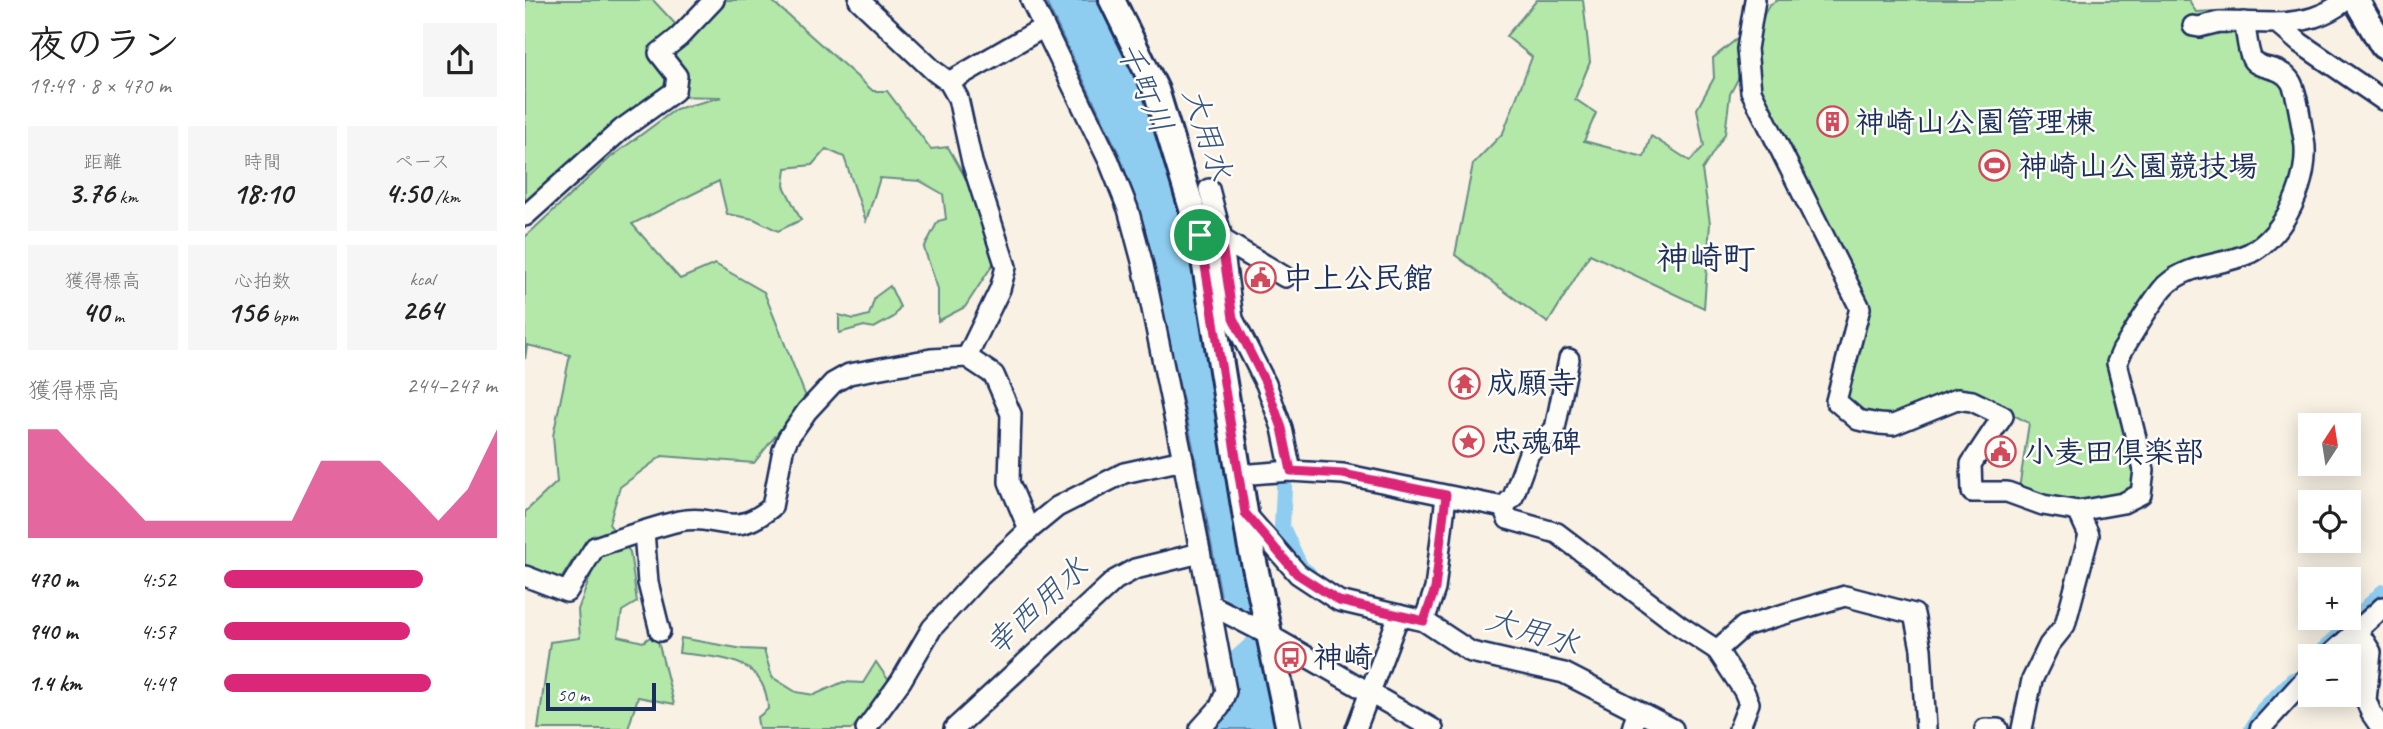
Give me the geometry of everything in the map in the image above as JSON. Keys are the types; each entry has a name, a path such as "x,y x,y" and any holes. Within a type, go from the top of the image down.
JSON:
{"main road":[{"path":"1112,0 1156,90 1211,236 1245,513 1265,633 1289,729"},
{"path":"2356,0 2383,46"}],"street":[{"path":"525,216 622,129 675,90 677,76 659,53 679,37 714,0"},
{"path":"859,0 949,82 958,98 972,162 1006,267 1000,289 967,357"},
{"path":"1031,0 1109,161 1128,209 1143,265 1201,552 1217,609 1226,691 1209,726"},
{"path":"1755,0 1747,50 1751,91 1860,308 1836,401 1858,420 1893,425 1957,399 1972,401 2003,416 1971,464 1972,492 2007,492 2043,505 2078,511 2123,503 2141,494 2144,470 2117,363 2122,351 2165,286 2187,271 2249,253 2272,237 2294,200 2305,173 2305,143 2293,84 2280,70 2259,65 2252,58 2245,22"},
{"path":"2193,26 2218,22 2301,22 2335,9 2346,0"},
{"path":"2277,23 2300,43 2383,100"},
{"path":"949,82 1044,27"},
{"path":"1209,189 1211,236 1233,318 1266,384 1282,428 1291,471"},
{"path":"1211,236 1285,277"},
{"path":"525,576 567,592 595,547 682,521 741,525 753,522 772,507 783,450 788,438 807,411 833,383 849,374 931,359 967,357 994,375 1011,414 1009,482 1029,530"},
{"path":"1503,507 1513,497 1529,453 1555,429 1569,359"},
{"path":"866,729 901,681 932,628 978,578 1029,530 1057,507 1125,472 1183,460"},
{"path":"1239,475 1291,471 1343,474 1503,507"},
{"path":"1425,616 1435,589 1446,495"},
{"path":"1503,507 1508,519 1557,533 1680,626 1717,650 1749,703 1739,729"},
{"path":"2022,729 2032,680 2049,645 2065,625 2089,535 2078,511"},
{"path":"1245,513 1297,574 1339,601 1399,615 1425,616 1471,652 1564,673 1634,720 1673,729"},
{"path":"644,531 648,583 660,631"},
{"path":"954,729 1115,580 1135,569 1201,552"},
{"path":"1717,650 1744,626 1845,596 1914,614 1921,649 1926,729"},
{"path":"2361,626 2383,607"},
{"path":"1217,609 1265,633 1433,729"},
{"path":"1356,729 1399,615"},
{"path":"2342,644 2357,630 2371,652 2366,700 2382,729"},
{"path":"2260,729 2298,687"},
{"path":"1985,729 1998,729"}],"green space":[{"path":"525,0 653,0 678,27 717,0 771,0 873,91 887,91 931,149 948,147 982,207 995,261 965,307 938,321 938,289 924,248 938,221 946,219 943,194 920,181 880,178 866,221 844,157 826,149 812,165 786,168 784,186 801,220 778,231 754,219 727,214 719,181 632,224 680,279 715,264 764,292 806,397 754,463 662,456 620,487 609,524 630,552 637,602 622,611 618,636 643,642 656,633 674,704 638,697 628,729 538,729 550,642 580,638 578,610 594,566 576,555 561,579 525,567 525,512 557,482 553,436 570,355 527,345 525,359 525,237 611,157 676,109 722,97 667,96 525,210"},
{"path":"1537,0 1583,0 1590,62 1575,99 1596,113 1584,141 1644,157 1651,136 1690,161 1704,146 1697,109 1714,78 1713,58 1742,35 1740,75 1730,94 1725,134 1702,170 1710,223 1704,308 1590,254 1548,323 1455,255 1473,164 1503,133 1532,57 1506,36"},
{"path":"1778,0 2189,0 2196,12 2234,10 2236,36 2252,68 2279,77 2289,96 2298,146 2293,190 2279,219 2245,249 2190,261 2113,359 2112,385 2136,469 2132,487 2120,500 2062,503 2019,489 2029,423 1968,391 1946,395 1881,418 1850,404 1845,390 1864,308 1755,78 1754,34 1769,5"},
{"path":"890,286 900,307 894,317 874,328 864,326 839,333 839,315 854,319 869,315 875,297"},
{"path":"681,638 764,650 772,677 796,692 814,695 843,682 863,683 876,662 889,681 852,729 759,729 757,718 768,709 759,679 750,669 738,663 679,653"}],"water":[{"name":"千町川","path":"1045,0 1105,0 1148,85 1190,227 1283,729 1209,729 1235,693 1224,612 1193,446 1143,223 1119,154"}],"pier":[{"path":"1220,595 1253,616 1264,643 1247,638 1230,653"}],"waterway":[{"name":"大用水","path":"1283,460 1285,469 1282,527 1301,568 1308,573"},
{"name":"大用水","path":"2329,644 2383,592"},
{"name":"大用水","path":"2252,729 2263,710 2293,680"}],"place":[{"name":"神崎山公園管理棟","path":"1832,122"},
{"name":"神崎山公園競技場","path":"1995,166"},
{"name":"中上公民館","path":"1260,278"},
{"name":"成願寺","path":"1464,383"},
{"name":"忠魂碑","path":"1468,442"},
{"name":"小麦田倶楽部","path":"2001,452"},
{"name":"神崎","path":"1290,657"}],"district":[{"name":"神崎町","path":"1706,257"}],"route":[{"path":"1200,235 1217,235 1221,238 1233,318 1266,384 1282,428 1291,471 1343,474 1446,495 1435,589 1424,621 1339,601 1307,582 1245,513 1200,235"}],"water label":[{"name":"幸西用水","path":"1036,606"}]}
